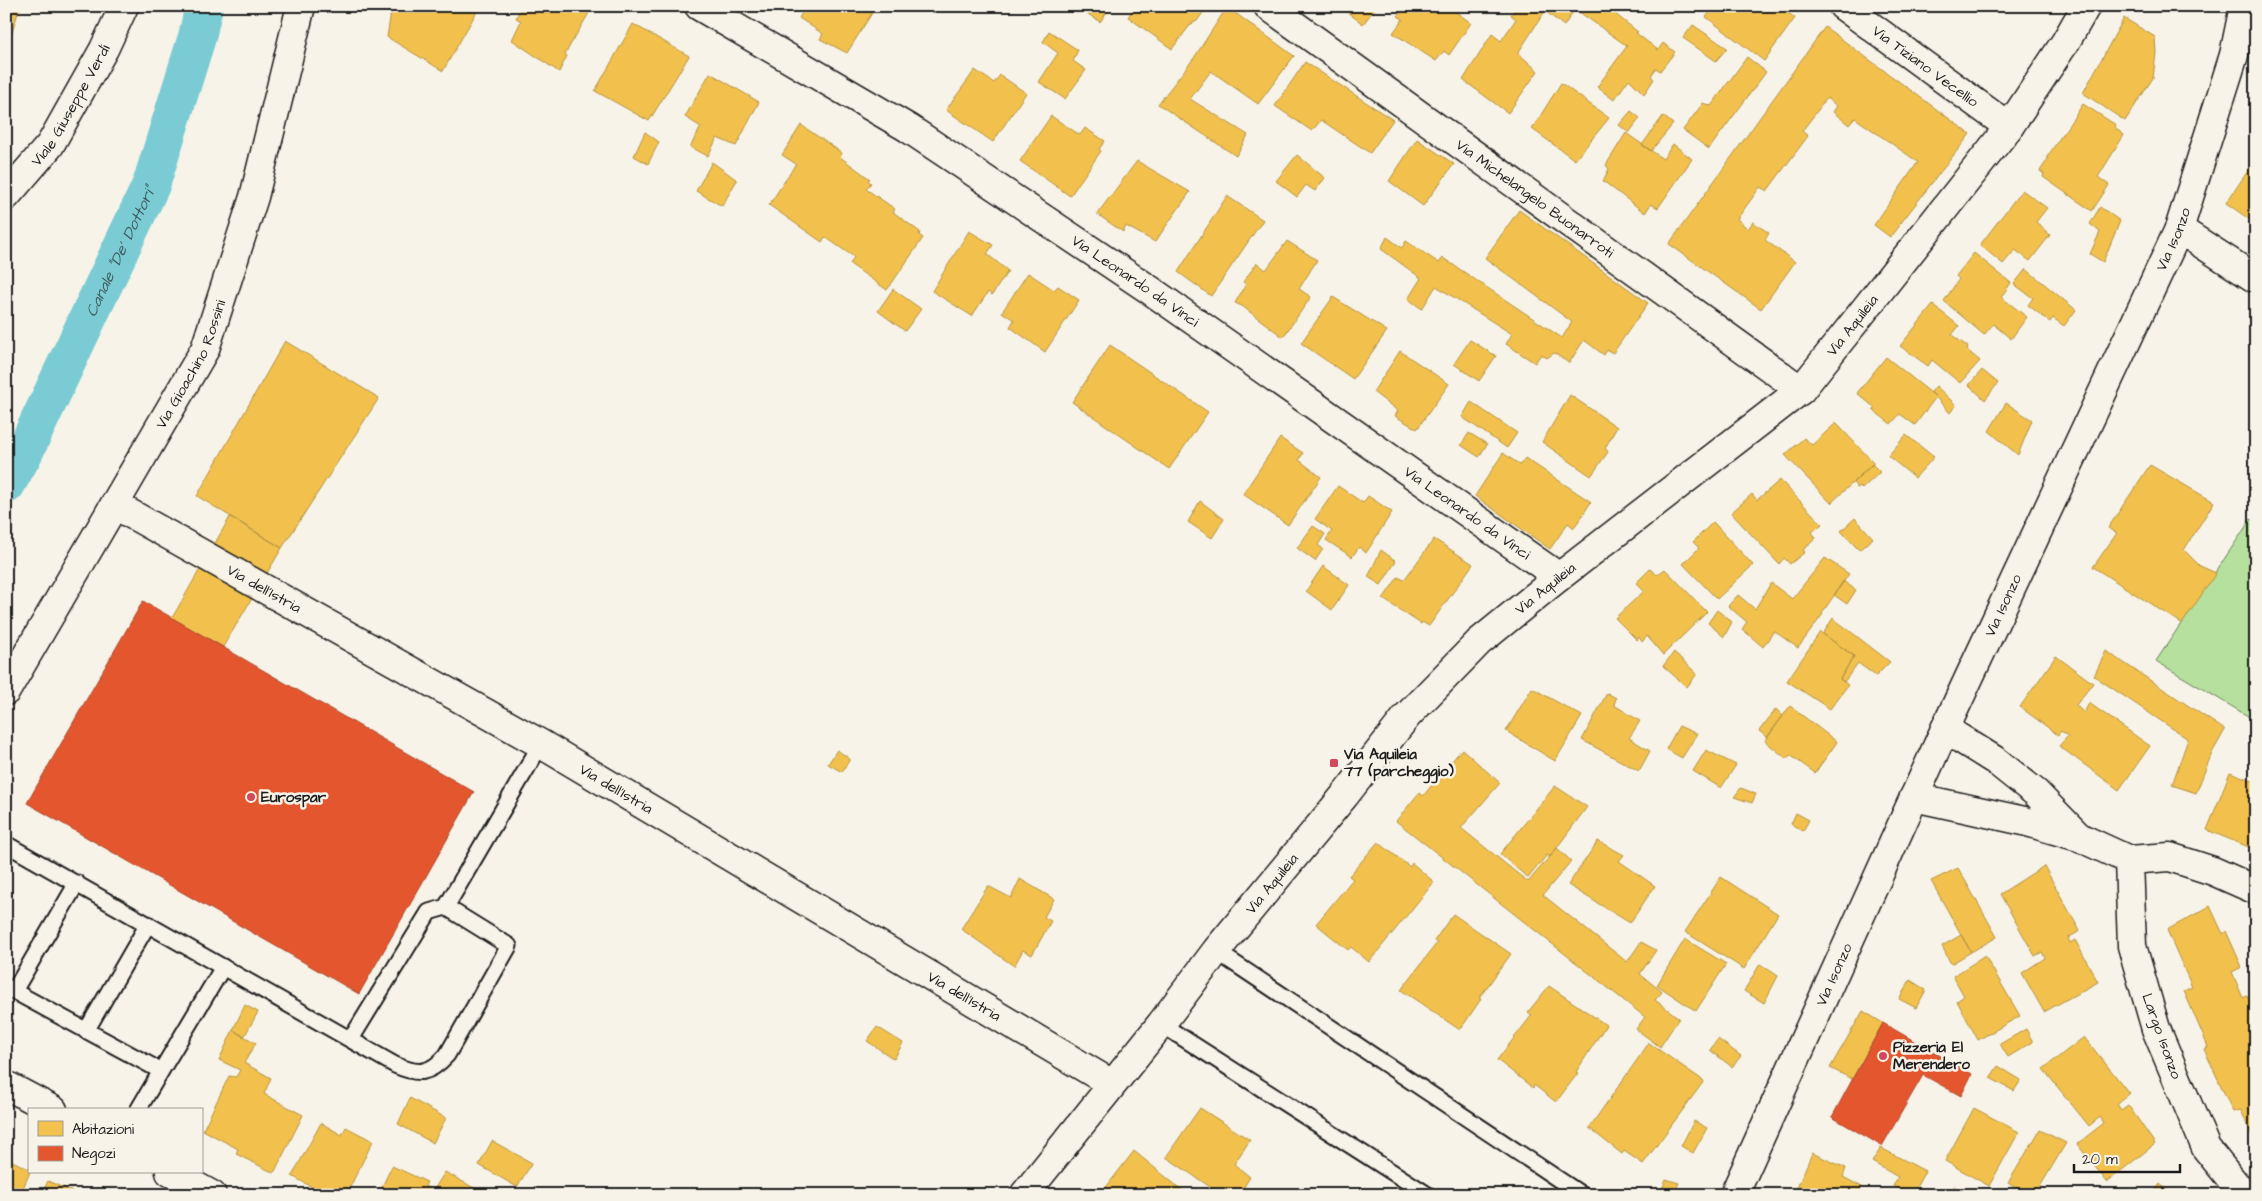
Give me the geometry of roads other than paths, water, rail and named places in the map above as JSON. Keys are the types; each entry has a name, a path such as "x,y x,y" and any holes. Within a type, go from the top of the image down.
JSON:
{"street":[{"name":"Viale Giuseppe Verdi","path":"6,196 50,145 104,49 124,6"},
{"name":"Via Gioachino Rossini","path":"6,690 205,349 254,197 302,6"},
{"name":"Via Leonardo da Vinci","path":"699,6 908,128 1150,290 1559,577"},
{"name":"Via Michelangelo Buonarroti","path":"1268,6 1801,390"},
{"name":"Via Tiziano Vecellio","path":"1843,6 2009,127"},
{"name":"Via Aquileia","path":"1024,1195 1161,1024 1216,951 1345,795 1407,716 1479,642 1559,577 1801,390 2009,127 2066,41 2086,6"},
{"name":"Via Isonzo","path":"1734,1195 1945,729 2179,229 2234,55 2244,6"},
{"path":"2179,229 2256,279"},
{"name":"Via dell'Istria","path":"115,505 541,744 1112,1084"},
{"path":"1945,729 1996,761 2036,793 2079,837"},
{"path":"1914,797 2024,821 2079,837 2129,860 2170,857 2213,871 2256,890"},
{"name":"Largo Isonzo","path":"2129,860 2132,946 2156,1029 2206,1148 2244,1195"},
{"path":"6,1085 49,1108"},
{"path":"174,1174 212,1195"}],"lane":[{"path":"351,1039 429,912 446,907 541,744"},
{"path":"6,844 395,1065 412,1072 425,1071 436,1067 447,1055 509,946 446,907"},
{"path":"77,884 10,989 161,1071"},
{"path":"86,1031 148,924"},
{"path":"1216,951 1582,1195"},
{"path":"139,1108 223,967"},
{"path":"1161,1024 1428,1195"}],"waterway":[{"name":"Canale \"De' Dottori\"","path":"6,485 22,457 151,185 197,37 204,6"}],"place":[{"name":"Via Aquileia 77 (parcheggio)","path":"1334,763"},
{"name":"Eurospar","path":"251,797"},
{"name":"Pizzeria El Merendero","path":"1883,1056"}]}
